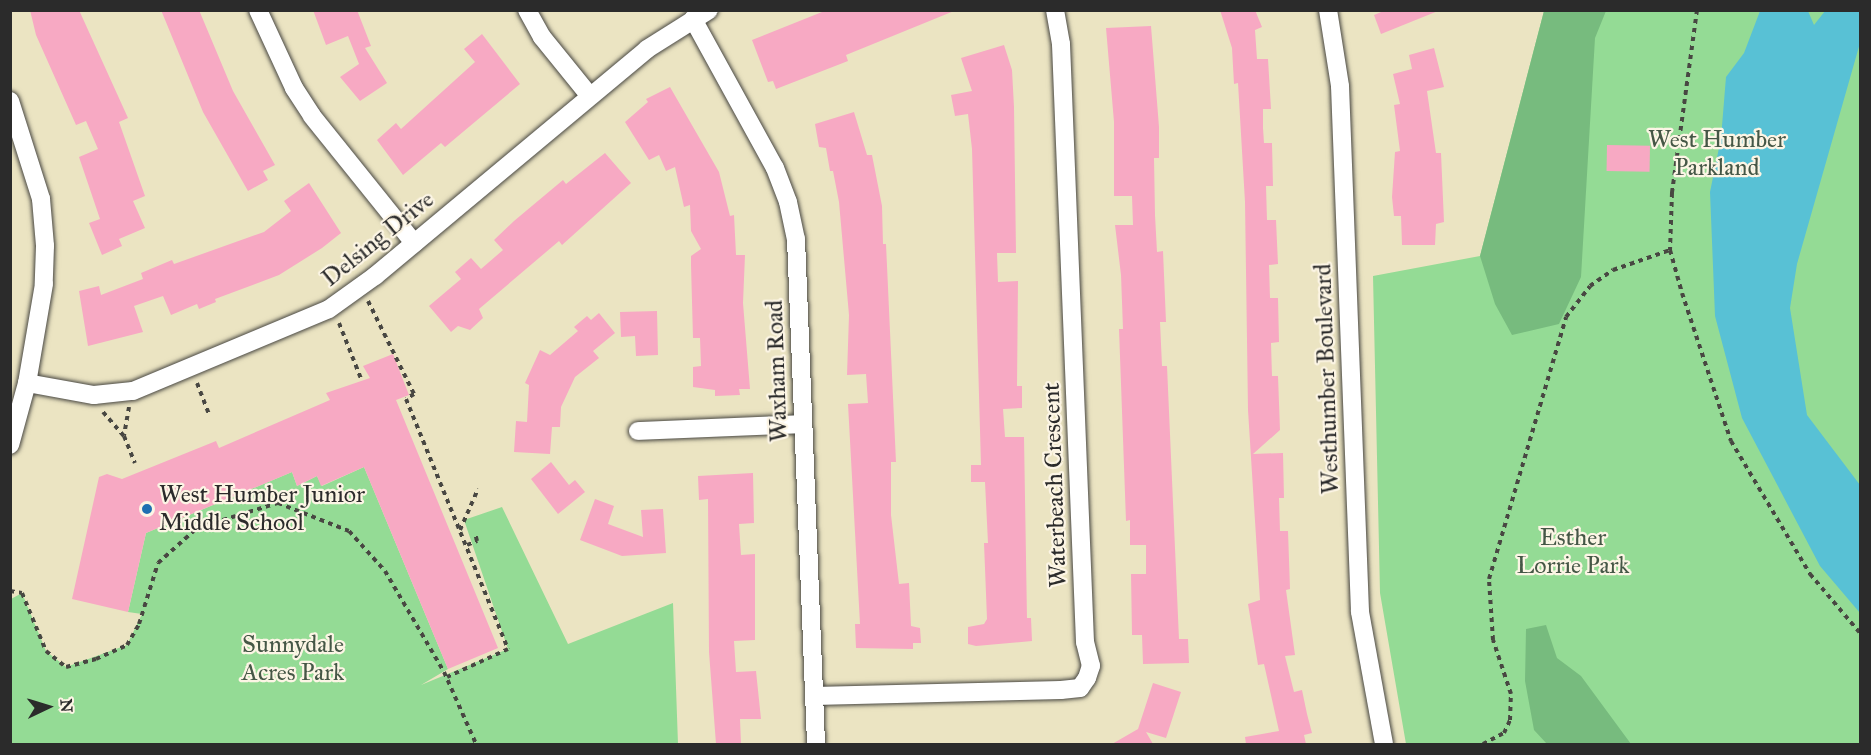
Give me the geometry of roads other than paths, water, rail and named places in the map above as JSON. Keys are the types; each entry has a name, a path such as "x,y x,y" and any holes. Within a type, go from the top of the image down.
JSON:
{"street":[{"path":"258,10 284,70 312,116 414,243"},
{"path":"527,10 542,37 589,95"},
{"name":"Waterbeach Crescent","path":"814,696 1072,690 1080,688 1087,678 1091,666 1085,642 1061,45 1055,10"},
{"name":"Westhumber Boulevard","path":"1328,10 1340,86 1360,612 1384,744"},
{"name":"Delsing Drive","path":"27,383 94,395 133,391 191,369 332,307 414,243 589,95 701,15"},
{"name":"Waxham Road","path":"701,15 775,168 788,202 796,239 816,744"},
{"path":"10,101 41,199 45,246 44,284 27,383 10,445"},
{"path":"638,431 802,424"}],"water":[{"path":"1760,11 1808,11 1814,25 1825,11 1860,11 1860,43 1797,264 1790,308 1807,415 1860,485 1860,613 1820,566 1742,418 1715,316 1710,192 1721,138 1726,77 1744,53"}],"place":[{"name":"West Humber Junior Middle School","path":"147,509"}],"park label":[{"name":"West Humber Parkland","path":"1717,154"},
{"name":"Esther Lorrie Park","path":"1573,552"},
{"name":"Sunnydale Acres Park","path":"293,659"}]}
